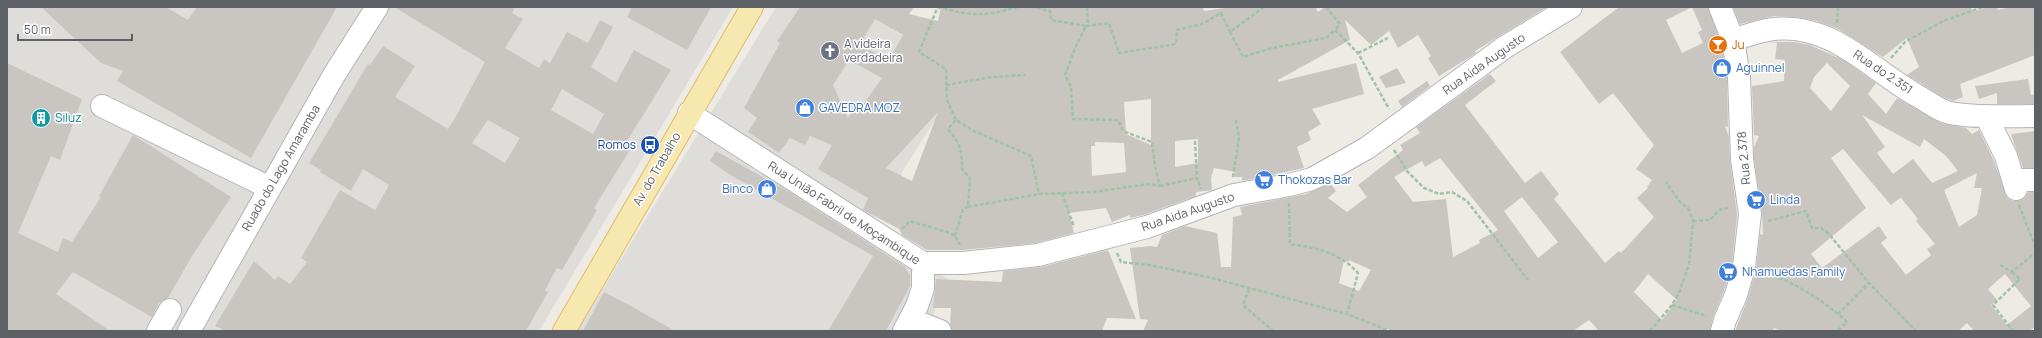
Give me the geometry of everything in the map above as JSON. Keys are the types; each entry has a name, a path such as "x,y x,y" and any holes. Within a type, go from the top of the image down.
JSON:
{"main road":[{"name":"Av. do Trabalho","path":"564,331 748,8"}],"street":[{"name":"Ruado do Lago Amaramba","path":"189,331 334,75 377,7"},
{"name":"Rua Aida Augusto","path":"924,262 962,263 1038,255 1147,227 1234,195 1289,185 1312,179 1367,148 1505,47 1571,7"},
{"name":"Rua 2.378","path":"1720,7 1733,40 1739,77 1742,159 1749,213 1744,267 1736,295 1724,326"},
{"name":"Rua do 2.351","path":"1733,40 1773,29 1803,28 1838,43 1857,54 1879,72 1949,113 1986,116 2035,116"},
{"path":"102,106 270,188"},
{"name":"Rua União Fabril de Moçambique","path":"689,113 924,262 923,288 907,325 940,331"},
{"path":"1986,116 2006,156 2022,183"},
{"path":"158,331 170,310"}],"path":[{"path":"1018,7 984,14 964,14 940,7 936,11 919,52 946,69 947,100 956,120 972,130 1031,156 1040,194"},
{"path":"1033,7 1050,11 1051,20 1087,26 1109,23 1119,53 1176,44 1177,30 1202,24 1221,14 1243,57 1272,48 1326,38 1340,24 1326,7"},
{"path":"1087,7 1087,26 1076,46 1065,75 1071,87 1073,119 1118,120 1123,131 1152,142 1155,168 1160,186"},
{"path":"1230,32 1264,7"},
{"path":"1879,72 1905,42 1943,21 1983,7"},
{"path":"1335,30 1358,53 1408,171 1424,188 1439,194 1452,192 1467,200 1528,280"},
{"path":"1358,53 1388,38"},
{"path":"946,85 993,77 1025,74"},
{"path":"956,120 948,129 959,142 962,153 962,169 970,178 968,208"},
{"path":"1234,195 1233,175 1239,138 1236,120"},
{"path":"1195,142 1197,178 1205,206"},
{"path":"962,263 962,250 955,236 963,209 1040,194 1101,191 1149,184 1160,186 1197,178"},
{"path":"1650,331 1672,305 1685,280 1689,264 1693,221 1688,208 1679,201 1666,182"},
{"path":"2022,183 2020,209 2035,246"},
{"path":"1289,185 1290,244 1320,248 1349,264 1358,273 1347,314"},
{"path":"1062,193 1080,244"},
{"path":"1693,221 1710,220 1719,210 1787,217 1806,211 1812,228 1821,228 1829,234 1869,283 1916,331"},
{"path":"888,240 910,221 955,236"},
{"path":"1110,236 1121,262 1149,265 1249,288 1347,314 1390,331"},
{"path":"2012,272 2035,253"},
{"path":"2000,265 2020,279 1992,305 2013,331"},
{"path":"1744,267 1762,271 1789,281 1816,297 1847,322 1837,331"},
{"path":"1838,314 1869,283"},
{"path":"1249,288 1243,305 1273,331"},
{"path":"1672,305 1724,326"}],"shaded area":[{"path":"7,7 733,7 539,331 7,331"},
{"path":"776,7 898,7 892,29 963,75 873,219 947,279 927,331 577,331"}],"building":[{"path":"41,7 166,7 188,20 197,7 337,7 251,158 117,81 123,71 101,63"},
{"path":"394,7 515,7 512,13 523,19 505,48 539,68 544,59 550,63 567,32 588,43 600,20 613,27 591,67 616,83 634,50 671,70 627,141 633,145 594,208 597,210 562,270 557,268 545,290 548,292 526,331 226,331 215,326 254,261 275,280 278,276 290,284 307,262 301,258 340,190 375,210 389,185 363,169 351,191 320,172 321,170 309,163 368,64 370,65 383,46 415,66 395,97 448,129 485,62","holes":["562,89 604,114 593,134 551,110","488,120 520,138 505,163 472,143"]},
{"path":"632,7 711,7 687,50 627,17"},
{"path":"800,7 914,7 909,14 938,21 941,7 1203,7 1204,11 1232,7 1315,7 1318,12 1325,7 1547,7 1475,51 1476,53 1439,76 1428,58 1431,56 1418,35 1398,48 1389,31 1371,45 1345,20 1350,40 1278,80 1278,82 1356,63 1364,94 1312,109 1321,124 1308,132 1311,140 1297,147 1304,168 1242,181 1242,177 1235,177 1235,172 1214,168 1211,178 1212,190 1196,192 1196,196 1143,215 1130,218 1130,215 1112,222 1106,208 1069,213 1074,233 1036,243 962,250 927,250 902,235 899,229 863,210 868,198 818,169 832,145 810,136 805,145 790,138 779,153 748,132 757,118 744,108 780,43 777,41","holes":["875,19 903,35 888,61 860,44","849,60 882,78 863,105 857,102 848,118 833,85","1151,99 1151,145 1126,134 1124,102","938,112 912,181 886,168","1198,139 1198,163 1175,167 1175,141","1095,142 1124,143 1126,172 1092,176 1091,146 1095,146"]},
{"path":"1619,7 1692,7 1708,7 1721,43 1727,78 1728,127 1725,126 1729,137 1730,161 1737,214 1732,265 1724,291 1713,317 1710,331 1599,331 1589,320 1573,331 1392,331 1386,328 1385,331 1143,331 1148,320 1140,319 1130,248 1150,246 1157,247 1162,235 1185,226 1217,233 1221,267 1231,267 1233,217 1242,215 1240,207 1306,194 1330,183 1336,191 1328,198 1347,212 1367,197 1358,185 1403,150 1400,145 1420,133 1416,127 1490,74 1496,81 1465,105 1525,183 1541,171 1559,194 1554,199 1605,263 1619,251 1621,253 1654,217 1637,198 1648,188 1647,187 1652,180 1636,169 1654,145 1613,93 1599,104 1560,52","holes":["1692,7 1702,30 1698,32 1703,43 1682,53 1666,20","1440,158 1498,230 1479,240 1480,243 1453,257 1446,199 1413,202 1394,177 1422,161 1425,167","1522,197 1558,242 1538,258 1504,211","1344,260 1349,262 1349,260 1371,270 1359,291 1339,283","1648,274 1677,300 1662,320 1634,292"]},
{"path":"1733,7 1971,7 1973,12 1987,7 1997,7 1998,10 2011,7 2035,7 2035,55 1960,84 1963,97 1953,101 1943,97 1907,75 1919,67 1907,38 1883,57 1838,29 1817,21 1795,17 1774,16 1740,24"},
{"path":"1769,42 1794,42 1810,45 1843,60 1876,83 1868,94 1886,114 1897,98 1941,123 1966,128 1972,134 1979,130 1994,161 2007,198 2013,201 2019,201 2025,198 2028,192 2035,192 2035,327 2029,331 1974,331 1967,323 1958,331 1782,331 1774,328 1773,331 1735,331 1748,298 1756,269 1760,234 1763,235 1762,212 1754,158 1754,147 1759,136 1754,135 1752,86 1784,81 1785,60 1775,59 1777,43","holes":["1827,63 1850,86 1831,111 1810,88 1814,77","1862,115 1920,147 1924,139 1946,156 1958,171 1932,183 1913,159 1893,174 1877,153 1885,147","1843,149 1891,205 1901,198 1918,219 1916,221 1935,244 1927,249 1931,255 1906,275 1881,243 1887,238 1879,226 1822,268 1811,254 1866,208 1831,158","1977,173 1974,188 1982,188 1977,215 1959,227 1944,190","2005,274 2031,306 2007,325 1991,305 1997,300 1988,289"]},
{"path":"7,63 82,99 60,160 51,156 18,233 58,252 63,238 72,242 101,197 99,196 133,135 231,197 192,256 168,298 159,303 152,317 73,272 56,294 110,331 7,331"},
{"path":"1397,68 1406,83 1386,88 1379,77"},
{"path":"2028,79 2031,95 2035,94 2035,104 1997,104 1997,93 1979,99 1975,86"},
{"path":"1427,81 1430,86 1402,107 1398,101"},
{"path":"2035,131 2035,168 2023,168 2011,134"},
{"path":"716,151 786,190 905,267 910,276 910,286 886,331 828,331 873,256 729,174 710,161"},
{"path":"1108,250 1136,319 1107,318 1102,331 952,331 950,324 951,308 933,308 936,279 1002,282 1003,271 1041,267"},
{"path":"604,292 629,305 675,331 583,331"}],"place":[{"name":"Ju","path":"1718,45"},
{"name":"A videira verdadeira","path":"830,51"},
{"name":"Aguinnel","path":"1722,68"},
{"name":"GAVEDRA MOZ","path":"805,108"},
{"name":"Siluz","path":"41,118"},
{"name":"Romos","path":"650,145"},
{"name":"Thokozas Bar","path":"1264,180"},
{"name":"Binco","path":"767,189"},
{"name":"Linda","path":"1756,200"},
{"name":"Nhamuedas Family","path":"1728,272"}]}
